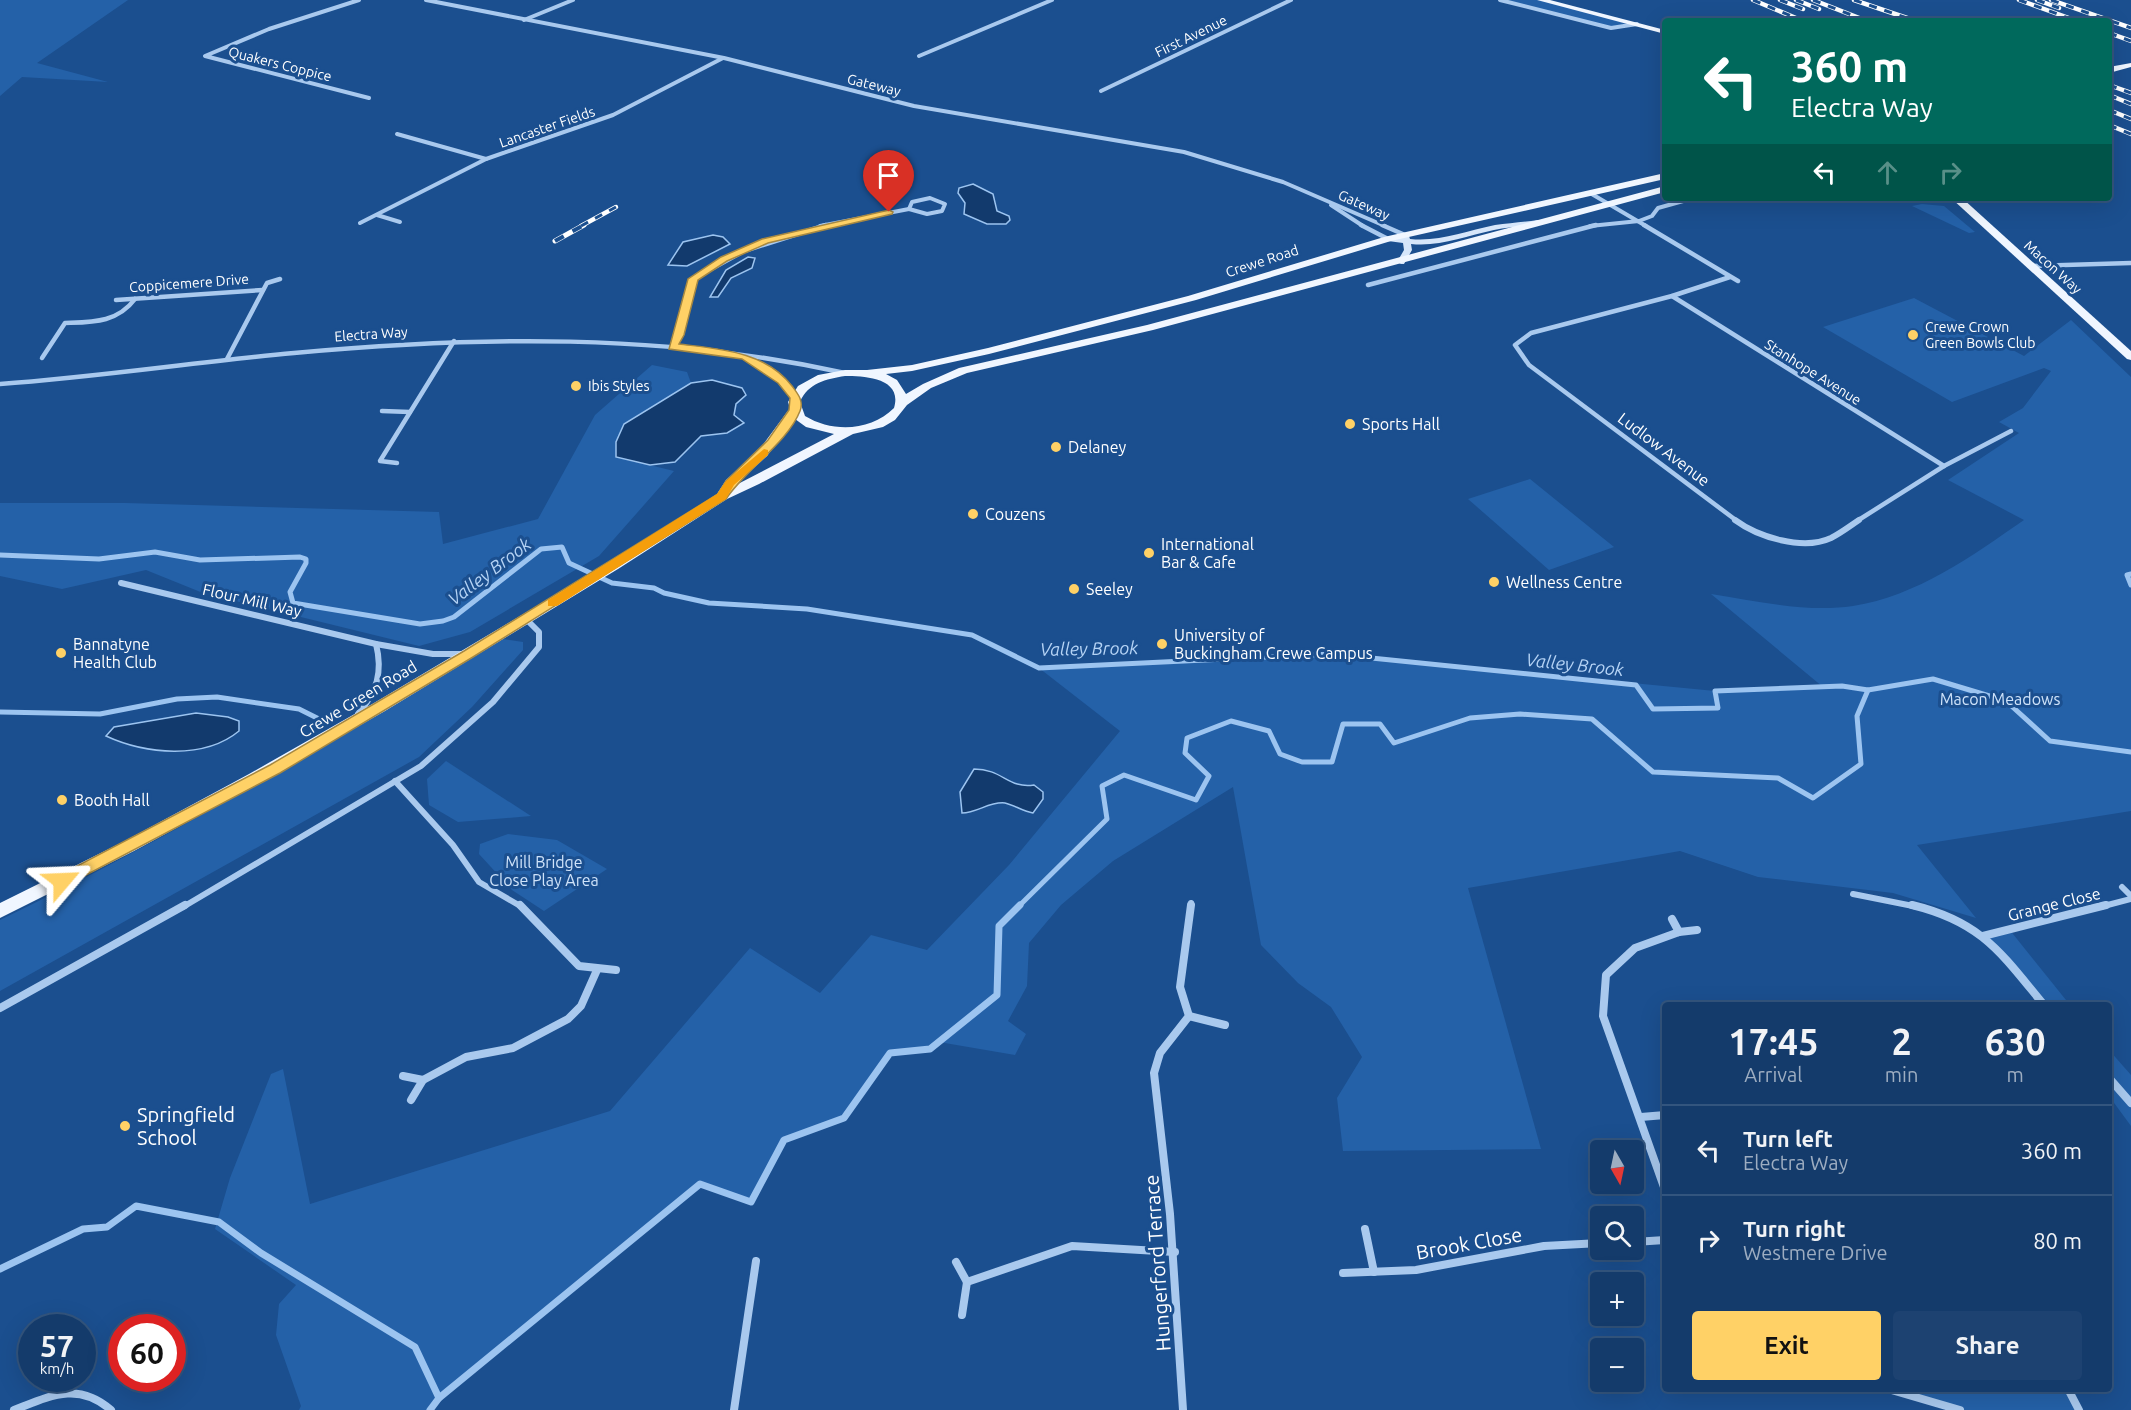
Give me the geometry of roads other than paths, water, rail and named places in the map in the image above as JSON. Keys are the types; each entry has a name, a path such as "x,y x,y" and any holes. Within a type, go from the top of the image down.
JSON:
{"main road":[{"path":"1541,0 1662,32"},
{"path":"2112,69 2131,65"},
{"name":"Crewe Road","path":"845,373 869,373 928,365 1095,325 1388,239 1406,238 1662,177"},
{"path":"901,403 927,386 963,370 1149,328 1662,190"},
{"name":"Macon Way","path":"1959,201 2131,357"},
{"name":"Crewe Green Road","path":"722,496 730,483 763,453 811,382 845,373"},
{"path":"795,404 800,418 811,426 828,430 851,430 883,421 898,411 901,403 899,391 892,383 869,373"},
{"name":"Crewe Green Road","path":"0,911 160,831 347,727 613,566 722,496 743,488 804,452 851,430"}],"street":[{"name":"Quakers Coppice","path":"359,0 268,29 205,56 369,98"},
{"name":"Gateway","path":"426,0 523,21 723,58 914,106 1184,152 1246,170 1315,195 1406,238"},
{"path":"523,21 573,0"},
{"path":"919,56 1052,0"},
{"name":"First Avenue","path":"1101,91 1291,0"},
{"path":"1500,0 1611,28 1636,24"},
{"name":"Lancaster Fields","path":"360,223 486,159 613,115 723,58"},
{"path":"397,134 486,159"},
{"path":"1590,193 1738,280"},
{"name":"Gateway","path":"1315,195 1373,233 1388,239"},
{"path":"672,347 679,335 693,279 724,259 765,241 854,218 909,209 920,213 933,213 942,211 945,204 938,199 924,198 912,202 909,209"},
{"path":"1368,285 1603,223 1622,224 1639,221 1652,216 1658,208 1683,201"},
{"path":"377,215 400,222"},
{"path":"1401,261 1408,250 1406,238 1444,241 1494,228 1557,219"},
{"path":"2030,266 2131,263"},
{"name":"Ludlow Avenue","path":"1730,277 1672,296 1531,333 1515,345 1529,365 1749,530 1792,543 1829,539 1944,466 2011,431"},
{"name":"Coppicemere Drive","path":"227,359 263,290 267,284 280,279"},
{"name":"Coppicemere Drive","path":"116,300 263,290"},
{"name":"Stanhope Avenue","path":"1672,296 1944,466"},
{"path":"42,358 65,323 115,318 129,309 135,299"},
{"name":"Electra Way","path":"0,384 64,380 227,359 454,341 560,340 672,347 790,362 845,373"},
{"path":"398,463 380,461 454,341"},
{"name":"Electra Way","path":"745,357 782,381 795,404"},
{"path":"382,411 410,412"},
{"name":"Flour Mill Way","path":"121,583 376,644 433,654 469,654"},
{"path":"0,1008 159,921 421,766 493,702 539,647 541,642 539,632 526,619"},
{"path":"347,727 364,708 380,682 381,665 376,644"},
{"path":"395,781 453,845 479,882 521,906 579,966 597,970 616,970"},
{"name":"Grange Close","path":"1983,936 2131,898 2122,887"},
{"path":"1852,894 1905,903 1960,922 1983,936 2041,1002"},
{"path":"1191,903 1180,987 1189,1016 1226,1025"},
{"path":"1672,919 1679,932"},
{"path":"1662,1181 1603,1016 1606,975 1635,948 1679,932 1697,930"},
{"path":"411,1100 423,1080 466,1057 513,1048 568,1019 581,1006 597,970"},
{"name":"Hungerford Terrace","path":"1183,1410 1175,1252 1161,1113 1153,1071 1161,1048 1180,1030 1189,1016"},
{"path":"404,1076 423,1080"},
{"path":"2112,1081 2131,1103"},
{"path":"1641,1117 1662,1115"},
{"path":"1365,1229 1374,1272"},
{"path":"1644,1241 1662,1240"},
{"name":"Brook Close","path":"1343,1273 1416,1270 1544,1246 1590,1244"},
{"path":"967,1282 1072,1246 1175,1252"},
{"path":"734,1410 756,1261"},
{"path":"956,1262 967,1282 962,1315"},
{"path":"14,1410 73,1391 101,1399 111,1410"},
{"path":"1898,1392 1960,1410"},
{"path":"2070,1392 2079,1410"}],"waterway":[{"name":"Valley Brook","path":"0,555 99,559 155,552 200,560 300,557 306,559 306,563 290,592 293,603 420,624 454,617 541,549 562,547 569,563 612,583 654,588 664,593 709,603 807,609 972,635 1039,668 1332,654 1636,685 1653,709 1718,708 1715,691 1842,686 1868,690"},
{"name":"Valley Brook","path":"2131,574 2127,575 2131,585"},
{"name":"Valley Brook","path":"1868,690 1933,679 2006,701 2050,741 2131,752"},
{"path":"1018,907 1107,819 1102,786 1124,775 1196,800 1209,776 1185,753 1187,738 1231,721 1269,731 1280,754 1302,762 1332,762 1343,724 1380,724 1394,743 1470,718 1520,714 1592,719 1653,772 1778,778 1813,798 1861,764 1857,716 1868,690"},
{"path":"0,712 100,714 177,699 217,697 299,709 321,720"},
{"path":"439,1398 700,1184 751,1202 784,1140 844,1118 890,1053 930,1049 997,995 999,926 1018,907"},
{"path":"0,1269 83,1229 107,1227 136,1206 219,1222 261,1253 415,1347 439,1398"},
{"path":"430,1410 439,1398"}],"railway":[{"path":"1753,0 1796,18"},
{"path":"1780,0 1803,9"},
{"path":"1796,0 1819,9"},
{"path":"1813,0 1859,18"},
{"path":"1854,0 1907,18"},
{"path":"2019,0 2069,18"},
{"path":"2037,0 2059,8"},
{"path":"2051,0 2102,18"},
{"path":"2112,21 2131,28"},
{"path":"2112,34 2131,41"},
{"path":"2112,86 2131,93"},
{"path":"2112,96 2131,104"},
{"path":"2112,111 2131,119"},
{"path":"2112,126 2131,134"},
{"path":"581,226 616,207"},
{"path":"555,241 584,225"}],"place":[{"name":"Crewe Crown Green Bowls Club","path":"1913,335"},
{"name":"Ibis Styles","path":"576,386"},
{"name":"Sports Hall","path":"1350,424"},
{"name":"Delaney","path":"1056,447"},
{"name":"Couzens","path":"973,514"},
{"name":"International Bar & Cafe","path":"1149,553"},
{"name":"Wellness Centre","path":"1494,582"},
{"name":"Seeley","path":"1074,589"},
{"name":"University of Buckingham Crewe Campus","path":"1162,644"},
{"name":"Bannatyne Health Club","path":"61,653"},
{"name":"Booth Hall","path":"62,800"},
{"name":"Springfield School","path":"125,1126"}],"park label":[{"name":"Macon Meadows","path":"2000,699"},
{"name":"Mill Bridge Close Play Area","path":"544,871"}]}
